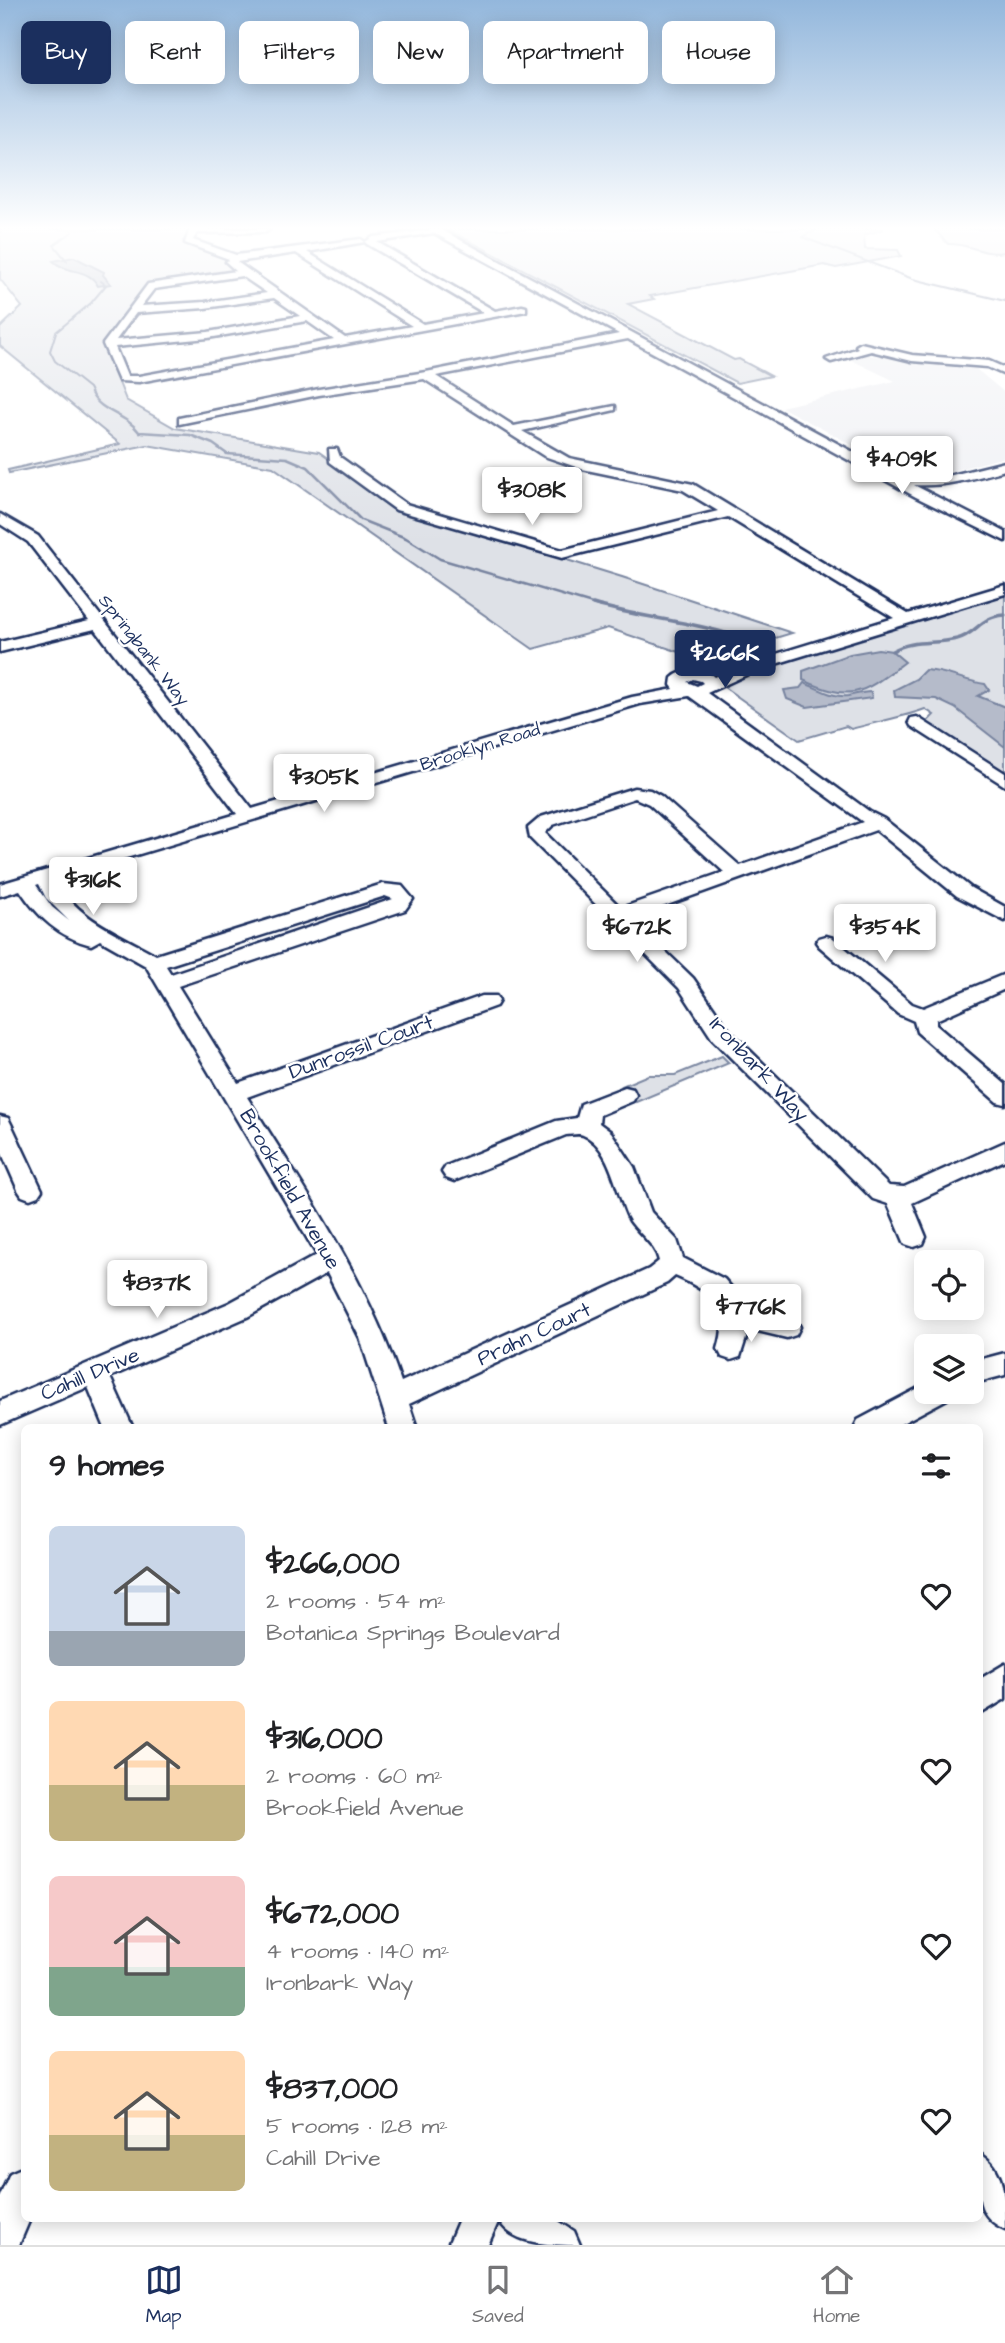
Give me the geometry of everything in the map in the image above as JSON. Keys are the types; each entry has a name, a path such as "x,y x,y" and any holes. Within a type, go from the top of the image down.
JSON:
{"street":[{"path":"108,344 116,334"},
{"path":"108,344 215,334"},
{"path":"332,334 344,342"},
{"path":"108,344 122,377 128,381 390,334"},
{"path":"183,421 319,392 426,375 632,335 1005,537"},
{"path":"831,359 866,347 912,358 987,360 1005,372"},
{"path":"987,360 1005,381"},
{"path":"426,375 568,463 597,471 670,481 688,487 730,512 773,546 821,572 899,622"},
{"path":"512,430 611,408"},
{"path":"333,452 334,459 401,507 562,554 730,512"},
{"path":"920,489 1005,466"},
{"path":"943,492 1005,473"},
{"path":"920,489 942,486 941,496 951,508"},
{"name":"Springbank Way","path":"0,518 33,539 249,817"},
{"name":"Brooklyn Road","path":"0,890 1005,589"},
{"path":"0,647 99,623"},
{"name":"Brooklyn Road","path":"688,684 707,690 712,685 753,666"},
{"path":"688,684 864,816 878,823 964,892 1005,915"},
{"path":"712,685 727,702 872,813 878,823"},
{"path":"917,722 1005,781"},
{"path":"737,873 655,800 644,794 634,793 547,821 537,828 536,834 618,916 878,823"},
{"path":"45,877 53,894 55,910"},
{"path":"24,883 55,910 73,932 153,962 174,958 383,890 395,890 403,899 398,906 166,983"},
{"name":"Ironbark Way","path":"618,916 686,983 731,1045 872,1186 881,1193 897,1197"},
{"path":"294,919 307,936"},
{"path":"827,942 905,1009 925,1017 1005,981"},
{"name":"Brookfield Avenue","path":"153,962 316,1227 373,1337 401,1424"},
{"name":"Dunrossil Court","path":"234,1093 489,1001"},
{"path":"925,1017 925,1027 1005,1096"},
{"path":"587,1126 589,1110 625,1095"},
{"path":"0,1124 30,1190"},
{"path":"454,1172 564,1127 587,1126 603,1138 626,1173 640,1216 668,1247 672,1264 709,1280 734,1309 757,1321 787,1327"},
{"path":"914,1237 897,1197 915,1192 1005,1150"},
{"name":"Cahill Drive","path":"0,1413 238,1310 331,1259"},
{"name":"Prahn Court","path":"392,1399 658,1276 672,1264"},
{"path":"731,1349 737,1326 734,1309"},
{"path":"984,1370 1005,1364"},
{"path":"95,1373 117,1424"},
{"path":"875,1424 914,1403"},
{"path":"983,1696 1005,1680"},
{"path":"983,2177 1005,2209"},
{"path":"0,2241 21,2194"},
{"path":"468,2245 478,2222"},
{"path":"523,2222 560,2245"}],"shaded area":[{"path":"0,334 110,334 103,343 126,400 175,428 319,452 398,508 792,633 703,660 608,628 533,649 273,467 147,445 9,473 8,470 120,444 0,346"},
{"path":"644,334 684,334 771,376 737,383"},
{"path":"867,355 976,369 1005,393 1005,457 925,478 903,472 781,407 895,381 849,359"},
{"path":"1005,590 1005,777 926,723 934,715 925,709 851,729 846,726 799,740 721,685 726,676"},
{"path":"722,1056 729,1063 636,1102 622,1086 648,1075 675,1075"}],"water":[{"path":"878,649 892,651 905,662 868,687 847,693 803,680 803,671 850,654"},
{"path":"925,670 985,684 989,690 978,696 1005,707 1005,747 955,708 936,699 895,697 894,690 916,679"},
{"path":"804,683 837,696 871,692 872,698 807,707 787,699 784,690 800,688"}],"waterway":[{"path":"55,334 50,351 55,361 89,388 92,394"},
{"path":"91,393 100,405 127,421 139,432 190,435 213,444 227,454 287,458 308,467 361,520 406,538 440,559 599,606"},
{"path":"593,604 708,628 752,642 773,653"},
{"path":"892,651 908,645 964,637 990,618 1005,615"}]}
